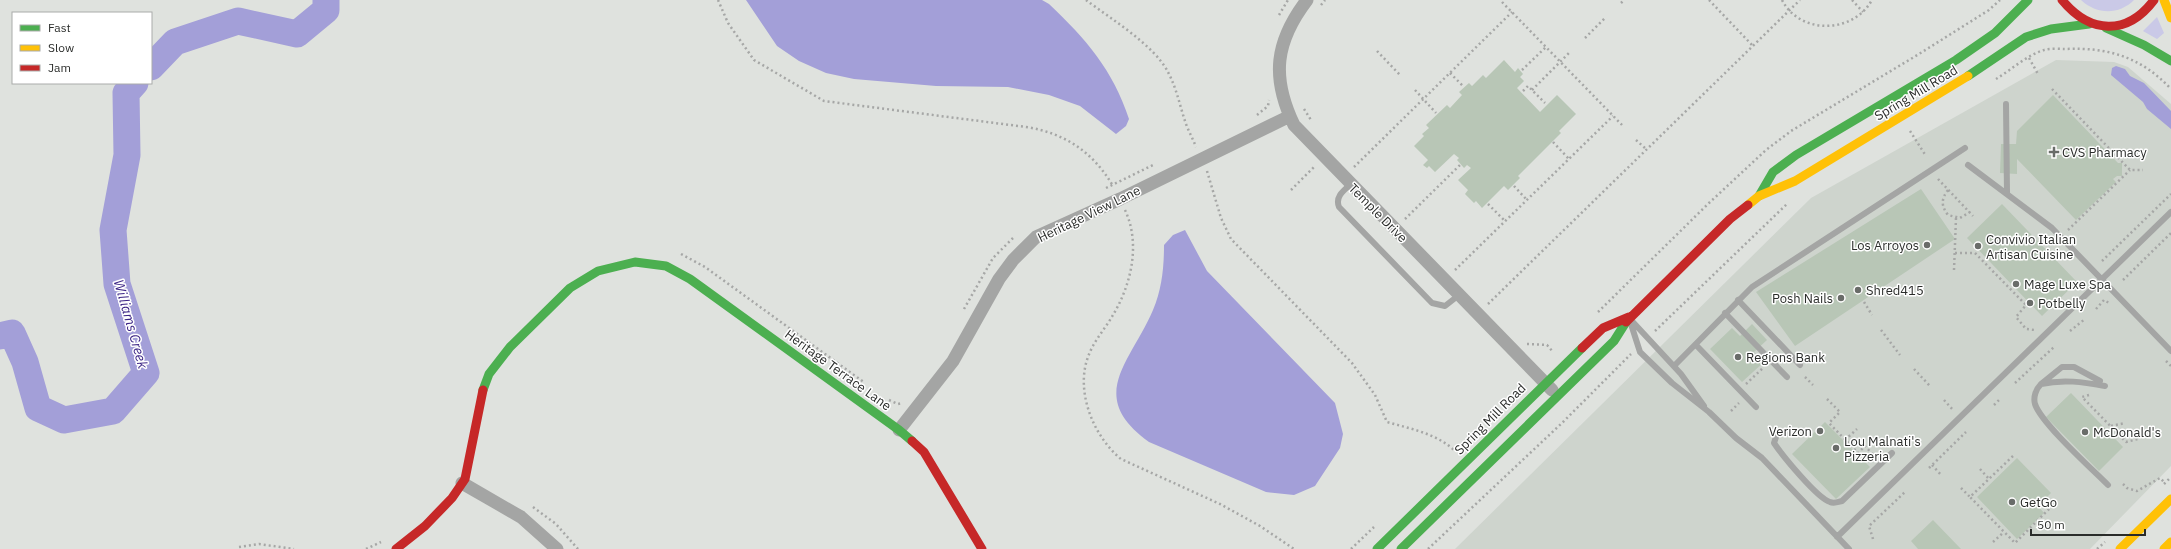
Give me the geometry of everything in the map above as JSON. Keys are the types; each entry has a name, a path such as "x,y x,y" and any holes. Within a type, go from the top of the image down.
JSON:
{"street":[{"name":"Temple Drive","path":"1307,0 1297,13 1288,32 1279,70 1280,87 1294,125 1306,140 1558,396"},
{"name":"Spring Mill Road","path":"1759,196 1773,172 1815,143 1956,60 1995,33 2028,0"},
{"path":"2062,0 2077,18 2089,24 2106,28 2144,44 2171,61"},
{"path":"2106,28 2120,26 2133,21 2145,13 2154,0"},
{"path":"2164,0 2171,18"},
{"name":"Spring Mill Road","path":"1401,549 1614,341 1629,317 1730,219 1759,196 1794,180 1952,87 2026,37 2040,32 2089,24"},
{"name":"Heritage View Lane","path":"899,430 953,361 998,279 1013,260 1036,237 1120,199 1290,116"},
{"name":"Heritage Terrace Lane","path":"462,483 469,466 483,389 489,374 498,362 510,347 570,288 598,272 635,262 666,266 690,279 899,430 924,452 982,549"},
{"name":"Spring Mill Road","path":"1377,549 1603,328 1629,317"},
{"path":"396,549 426,526 452,498 462,483 521,517 557,549"},
{"path":"2120,549 2171,500"},
{"path":"2164,549 2171,542"}],"lane":[{"path":"2006,104 2007,193"},
{"path":"1674,366 1752,287 1965,148"},
{"path":"1968,165 2052,228 2171,350"},
{"path":"1350,185 1339,196 1339,207 1432,303 1437,306 1445,306 1459,295"},
{"path":"1837,537 2171,212"},
{"path":"1738,300 1800,365"},
{"path":"1725,313 1787,377"},
{"path":"1629,317 1674,366 1709,412"},
{"path":"1629,317 1640,352 1672,383 1709,412 1736,438 1762,458 1849,549"},
{"path":"1696,345 1756,406"},
{"path":"2100,381 2074,367 2062,367 2041,384 2035,394 2035,403 2040,413 2108,485"},
{"path":"2041,384 2057,380 2083,382 2105,386"},
{"path":"1777,434 1774,443 1784,458 1824,499 1834,503 1842,501 1892,453"}],"path":[{"path":"718,0 725,18 754,60 824,101 1026,127 1052,133 1072,142 1090,156 1104,170 1128,215 1131,232 1133,263 1122,299 1087,358 1085,380 1086,396 1094,426 1113,452 1121,459 1220,504 1260,526 1294,549"},
{"path":"1086,0 1131,34 1155,54 1162,62 1173,84 1186,125 1209,176 1221,218 1231,239 1352,363 1375,396 1387,422 1433,436 1442,440 1454,450"},
{"path":"1277,19 1288,0"},
{"path":"1316,10 1325,0"},
{"path":"1621,3 1624,0"},
{"path":"1709,0 1754,46"},
{"path":"1782,0 1789,10 1806,22 1826,26 1846,23 1863,12 1872,0"},
{"path":"1488,304 1800,0"},
{"path":"1852,0 1863,12"},
{"path":"1502,2 1622,126"},
{"path":"1354,167 1512,12"},
{"path":"1585,38 1606,17"},
{"path":"1522,70 1546,47"},
{"path":"1995,80 2028,58 2044,50 2091,48 2110,51 2146,67 2160,77 2171,89"},
{"path":"1377,52 1400,75"},
{"path":"1532,90 1570,52"},
{"path":"2028,58 2038,74"},
{"path":"1450,73 1463,86"},
{"path":"1523,91 1528,86 1545,104"},
{"path":"2052,89 2130,170"},
{"path":"1415,90 1436,113"},
{"path":"1252,117 1268,106 1269,97"},
{"path":"1302,105 1312,122"},
{"path":"1268,106 1272,109"},
{"path":"1455,270 1613,116"},
{"path":"1903,134 1916,126"},
{"path":"1909,130 1926,156"},
{"path":"1636,140 1646,150"},
{"path":"1188,148 1202,142"},
{"path":"1553,142 1569,159"},
{"path":"1349,162 1359,172"},
{"path":"1291,190 1317,164"},
{"path":"1405,219 1461,164"},
{"path":"1099,192 1154,165"},
{"path":"2068,230 2130,170 2143,170"},
{"path":"1938,179 1973,216"},
{"path":"1514,186 1527,200"},
{"path":"1948,190 1944,195 1943,207 1948,215 1956,218 1965,216 1970,212"},
{"path":"2102,261 2171,194"},
{"path":"1660,326 1789,202"},
{"path":"1488,204 1505,221"},
{"path":"1400,214 1410,225"},
{"path":"1954,270 1956,218"},
{"path":"2123,280 2171,233"},
{"path":"962,313 993,258 1016,235"},
{"path":"1955,253 1975,254 2026,305 2016,317 2026,329 2030,331 2038,328"},
{"path":"679,254 705,267 867,385"},
{"path":"1449,264 1458,273"},
{"path":"1484,300 1493,309"},
{"path":"1864,302 1872,315"},
{"path":"2070,331 2085,319"},
{"path":"1882,330 1900,355"},
{"path":"1523,340 1528,345 1547,345 1553,352"},
{"path":"2015,383 2054,347"},
{"path":"1428,549 1562,423 1626,359"},
{"path":"1748,387 1746,384 1763,367 1766,370"},
{"path":"1914,369 1930,386"},
{"path":"1805,376 1813,385"},
{"path":"2093,394 2082,397 2126,442 2138,439"},
{"path":"886,398 898,404 907,399"},
{"path":"1994,405 2001,398"},
{"path":"1827,399 1840,412 1829,423 1858,453 1865,446 1877,459"},
{"path":"1731,411 1741,400"},
{"path":"1944,400 1953,410"},
{"path":"2111,426 2125,422"},
{"path":"1845,440 1857,429"},
{"path":"1942,476 1931,466 1966,432"},
{"path":"1970,497 2013,456"},
{"path":"1980,469 1989,479"},
{"path":"2124,484 2127,488 2137,490 2160,478 2165,483"},
{"path":"1961,488 2015,543 2057,501"},
{"path":"1873,540 1869,526 1905,492"},
{"path":"532,507 556,524 578,549"},
{"path":"2038,520 2048,530"},
{"path":"1994,542 2004,532"},
{"path":"366,549 383,541"},
{"path":"239,547 258,544 294,549"}],"shaded area":[{"path":"746,0 1042,0 1049,4 1075,30 1097,56 1115,85 1129,119 1126,126 1116,134 1080,106 1049,95 1008,87 936,86 854,79 826,73 799,61 777,46"},
{"path":"2081,0 2134,0 2128,5 2115,11 2101,11 2087,5"},
{"path":"2157,17 2164,33 2157,39 2143,31"},
{"path":"2056,60 2114,62 2128,67 2171,104 2171,466 2090,549 1455,549 1811,198"},
{"path":"2116,66 2125,69 2130,76 2144,83 2171,111 2171,129 2147,109 2143,102 2111,75 2112,68"},
{"path":"1185,230 1207,271 1335,403 1343,434 1340,448 1315,486 1294,495 1266,492 1149,442 1130,425 1120,409 1116,394 1119,378 1125,362 1144,329 1159,294 1164,261 1164,245 1173,235"}],"building":[{"path":"1504,60 1515,72 1518,68 1523,74 1520,77 1524,81 1517,88 1540,112 1557,95 1576,114 1559,131 1561,133 1518,176 1520,178 1508,190 1504,186 1482,208 1476,201 1474,203 1465,194 1468,190 1458,180 1471,168 1467,165 1464,168 1457,160 1459,158 1454,154 1435,172 1429,166 1427,168 1423,165 1428,160 1414,146 1424,136 1422,134 1429,128 1426,125 1447,105 1450,108 1462,95 1459,92 1469,83 1472,86 1483,75 1486,78"},
{"name":"CVS Pharmacy","path":"2053,95 2118,163 2122,163 2122,176 2117,176 2113,179 2116,182 2076,220 2017,159 2017,174 2000,173 2001,144 2016,144 2017,131"},
{"path":"1921,189 1955,239 1795,346 1756,292"},
{"path":"2002,204 2077,282 2042,316 1967,238"},
{"name":"Regions Bank","path":"1752,324 1767,340 1754,352 1764,362 1742,382 1710,349 1732,328 1740,336"},
{"name":"McDonald's","path":"2071,393 2123,447 2099,471 2046,417"},
{"path":"1825,422 1870,467 1836,499 1792,454"},
{"name":"GetGo","path":"2017,458 2051,493 2038,506 2044,513 2017,539 1977,497"},
{"path":"1933,520 1961,549 1918,549 1911,541"}],"waterway":[{"name":"Williams Creek","path":"152,66 175,42 238,21 297,34 326,10 326,0"},
{"name":"Williams Creek","path":"0,336 12,333 25,362 38,408 64,420 113,411 146,373 117,284 113,230 127,155 126,93 134,84"}],"traffic: fast":[{"path":"1759,196 1773,172 1796,155 1956,60 1995,33 2028,0"},
{"path":"1968,76 2026,37 2051,29 2089,24"},
{"path":"2106,28 2144,45 2171,61"},
{"path":"483,390 489,374 510,347 570,288 598,271 635,262 666,266 690,279 899,430 912,441"},
{"path":"1401,549 1614,341 1626,322"},
{"path":"1377,549 1582,348"}],"traffic: slow":[{"path":"2164,0 2171,18"},
{"path":"1748,205 1759,196 1795,181 1968,76"},
{"path":"2120,549 2171,499"},
{"path":"2164,549 2171,542"}],"traffic: jam":[{"path":"2062,0 2084,19 2096,24 2108,26 2120,25 2132,20 2143,12 2154,0"},
{"path":"1626,322 1730,219 1748,205"},
{"path":"1582,348 1603,328 1629,317"},
{"path":"396,549 425,526 452,498 465,479 483,390"},
{"path":"912,441 924,452 982,549"}],"place":[{"name":"CVS Pharmacy","path":"2054,152"},
{"name":"Los Arroyos","path":"1927,245"},
{"name":"Convivio Italian Artisan Cuisine","path":"1978,246"},
{"name":"Mage Luxe Spa","path":"2016,284"},
{"name":"Shred415","path":"1858,290"},
{"name":"Posh Nails","path":"1841,298"},
{"name":"Potbelly","path":"2030,303"},
{"name":"Regions Bank","path":"1738,357"},
{"name":"Verizon","path":"1820,431"},
{"name":"McDonald's","path":"2085,432"},
{"name":"Lou Malnati's Pizzeria","path":"1836,448"},
{"name":"GetGo","path":"2012,502"}]}
